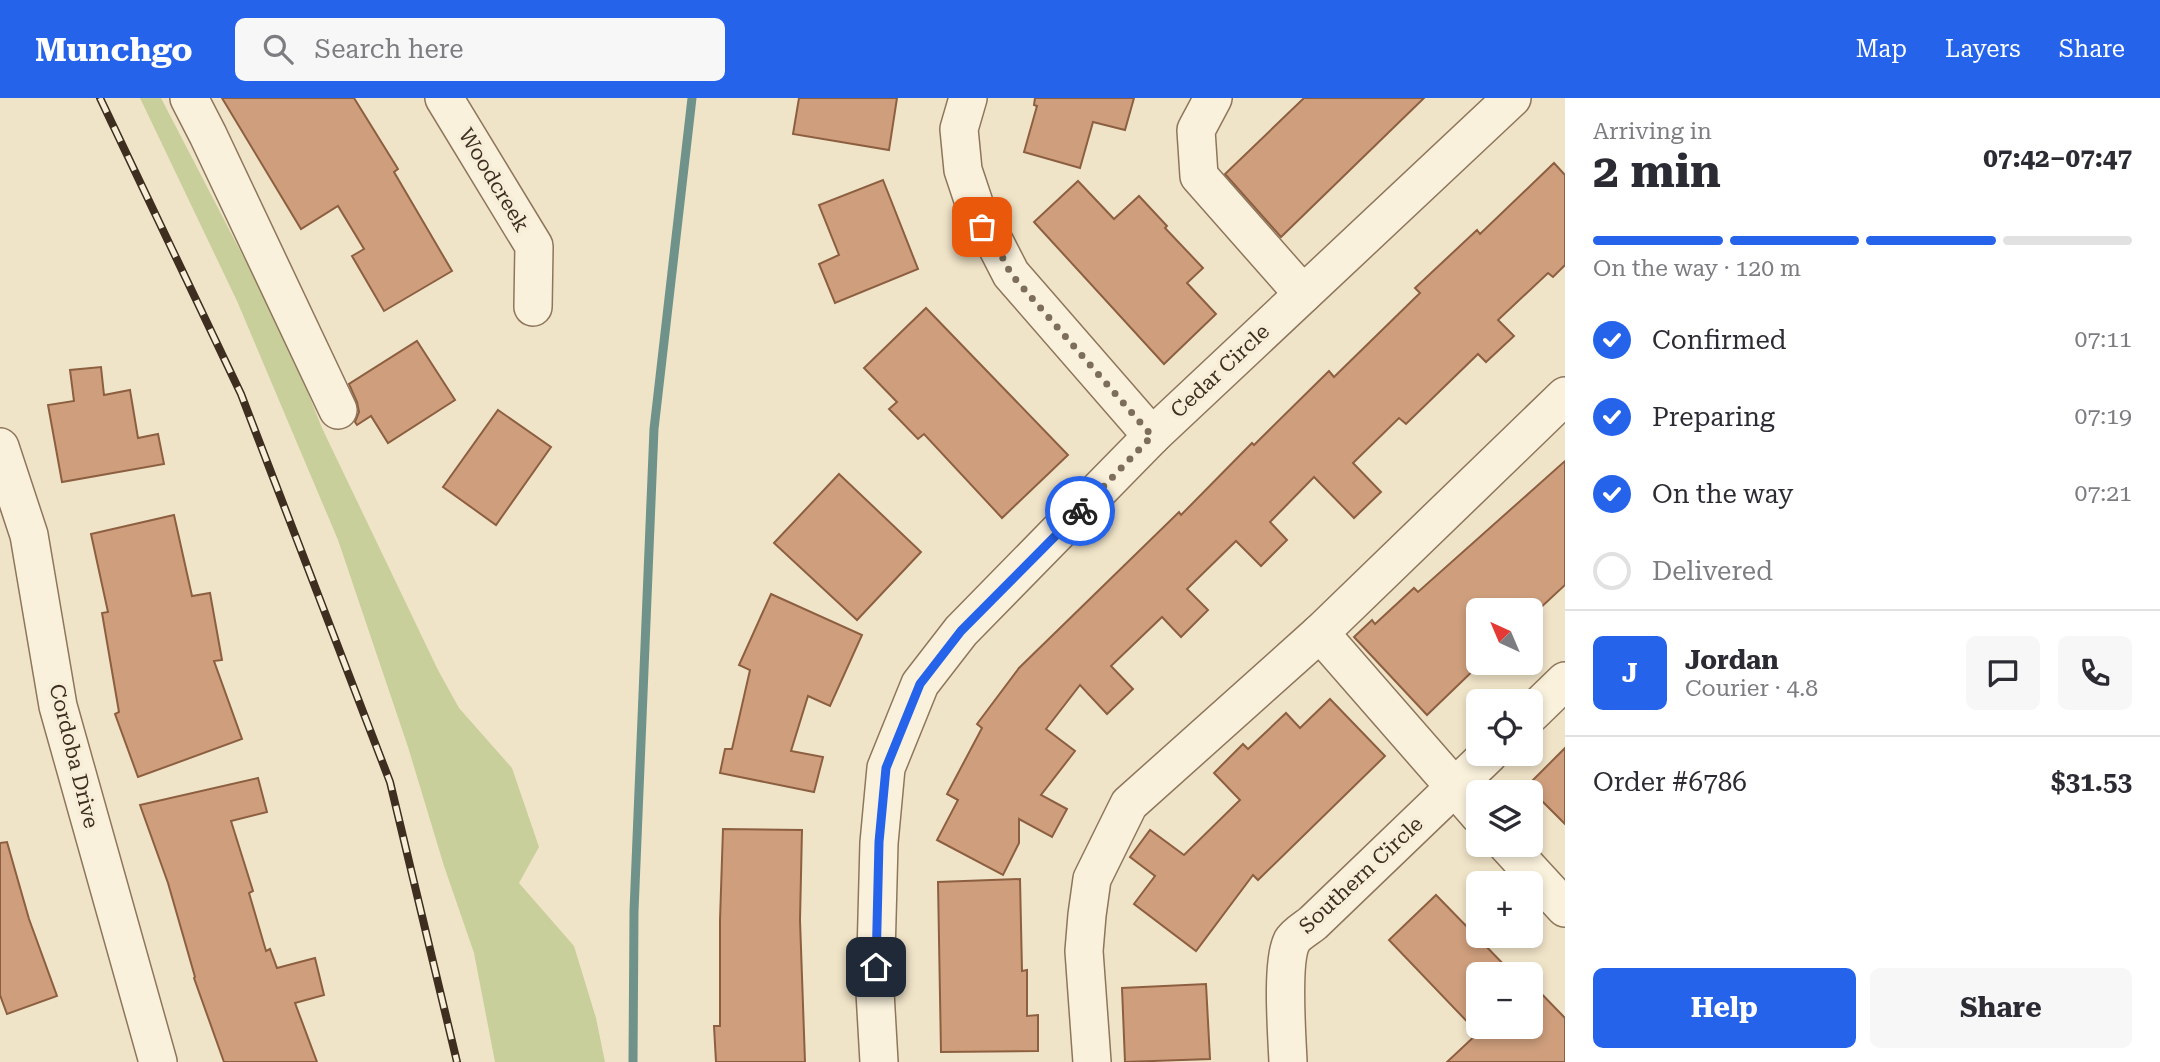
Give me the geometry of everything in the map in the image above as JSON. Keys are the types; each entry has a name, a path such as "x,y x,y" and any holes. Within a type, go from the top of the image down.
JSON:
{"street":[{"path":"189,98 338,410"},
{"name":"Woodcreek","path":"444,98 534,246 533,307"},
{"path":"968,98 960,129 962,170 982,227 992,237 1011,274 1152,436"},
{"path":"1213,98 1196,130 1199,176 1303,294"},
{"name":"Cedar Circle","path":"878,1062 875,992 878,870 886,768 920,684 961,631 1152,436 1512,98"},
{"path":"1092,1062 1084,951 1092,879 1129,804 1320,633 1565,396"},
{"name":"Cordoba Drive","path":"0,447 15,538 58,706 158,1062"},
{"path":"1320,633 1466,801"},
{"path":"1543,702 1565,681"},
{"name":"Southern Circle","path":"1288,1062 1287,955 1293,939 1477,766"},
{"path":"1518,857 1565,908"}],"green space":[{"path":"140,98 161,98 289,345 322,428 438,670 459,708 512,768 539,847 519,883 574,946 596,1018 605,1062 495,1062 474,953 338,540 237,301"}],"building":[{"path":"222,98 354,98 398,169 394,172 452,271 384,311 352,256 364,249 338,206 301,229"},
{"path":"799,98 897,98 889,150 793,134"},
{"path":"1035,98 1134,98 1125,130 1093,122 1080,168 1024,152 1037,106 1034,105"},
{"path":"1304,98 1424,98 1281,237 1225,174"},
{"path":"1554,163 1565,175 1565,265 1553,277 1548,273 1498,320 1514,336 1486,362 1478,354 1406,424 1399,418 1353,463 1381,492 1354,518 1314,477 1270,522 1287,540 1261,566 1236,541 1187,589 1208,610 1181,637 1162,617 1111,666 1133,689 1107,714 1080,685 1046,729 1075,751 1041,795 1067,809 1052,837 1019,819 1019,843 1003,875 937,840 958,800 947,794 982,728 977,724 1019,668 1329,371 1334,377 1420,293 1415,288 1477,230 1480,234"},
{"path":"883,180 918,269 835,303 819,264 839,255 819,205"},
{"path":"1078,181 1114,219 1139,196 1203,268 1187,283 1216,314 1164,364 1034,222"},
{"path":"926,308 1068,455 1002,518 924,434 918,439 889,409 897,402 864,368"},
{"path":"417,341 455,400 388,443 371,416 357,425 355,422 359,412 349,384"},
{"path":"101,367 104,395 130,390 138,438 158,434 164,464 62,482 48,405 74,401 70,370"},
{"path":"498,410 551,447 496,525 443,487"},
{"path":"1565,461 1565,585 1544,604 1544,598 1466,598 1468,676 1427,715 1354,637 1372,620 1375,624 1414,588 1418,592"},
{"path":"839,474 921,552 857,620 774,543"},
{"path":"174,515 192,596 210,593 222,660 214,661 242,739 138,777 115,714 119,712 102,613 108,612 91,534"},
{"path":"771,594 862,635 830,706 808,696 791,751 823,757 814,792 720,773 725,749 732,749 750,670 739,665"},
{"path":"1330,699 1385,756 1258,880 1253,875 1196,951 1134,904 1155,876 1130,857 1150,830 1184,855 1240,800 1214,773 1243,744 1248,749 1286,713 1300,728"},
{"path":"1565,748 1565,824 1543,802 1543,780 1533,780"},
{"path":"258,778 267,812 231,821 253,891 249,893 266,951 270,949 277,968 315,958 324,995 295,1003 317,1062 224,1062 194,978 168,883 140,805"},
{"path":"723,829 802,830 800,920 805,1062 716,1062 714,1026 720,1026"},
{"path":"7,842 29,919 57,996 7,1014 0,995 0,843"},
{"path":"1020,879 1022,971 1027,970 1027,1016 1038,1015 1038,1051 941,1052 938,882"},
{"path":"1436,895 1466,926 1466,948 1488,948 1501,962 1466,962 1466,1020 1389,940"},
{"path":"1206,984 1210,1059 1125,1062 1122,988"},
{"path":"1543,995 1565,1018 1565,1062 1447,1062 1472,1039 1543,1039"}],"waterway":[{"path":"633,1062 634,911 654,429 692,98"}],"railway":[{"path":"100,98 241,394 390,782 457,1062"}],"way so far":[{"path":"982,227 992,237 1011,274 1152,436 1080,511"}],"route":[{"path":"876,967 879,842 886,768 920,684 961,631 1080,511"}]}
